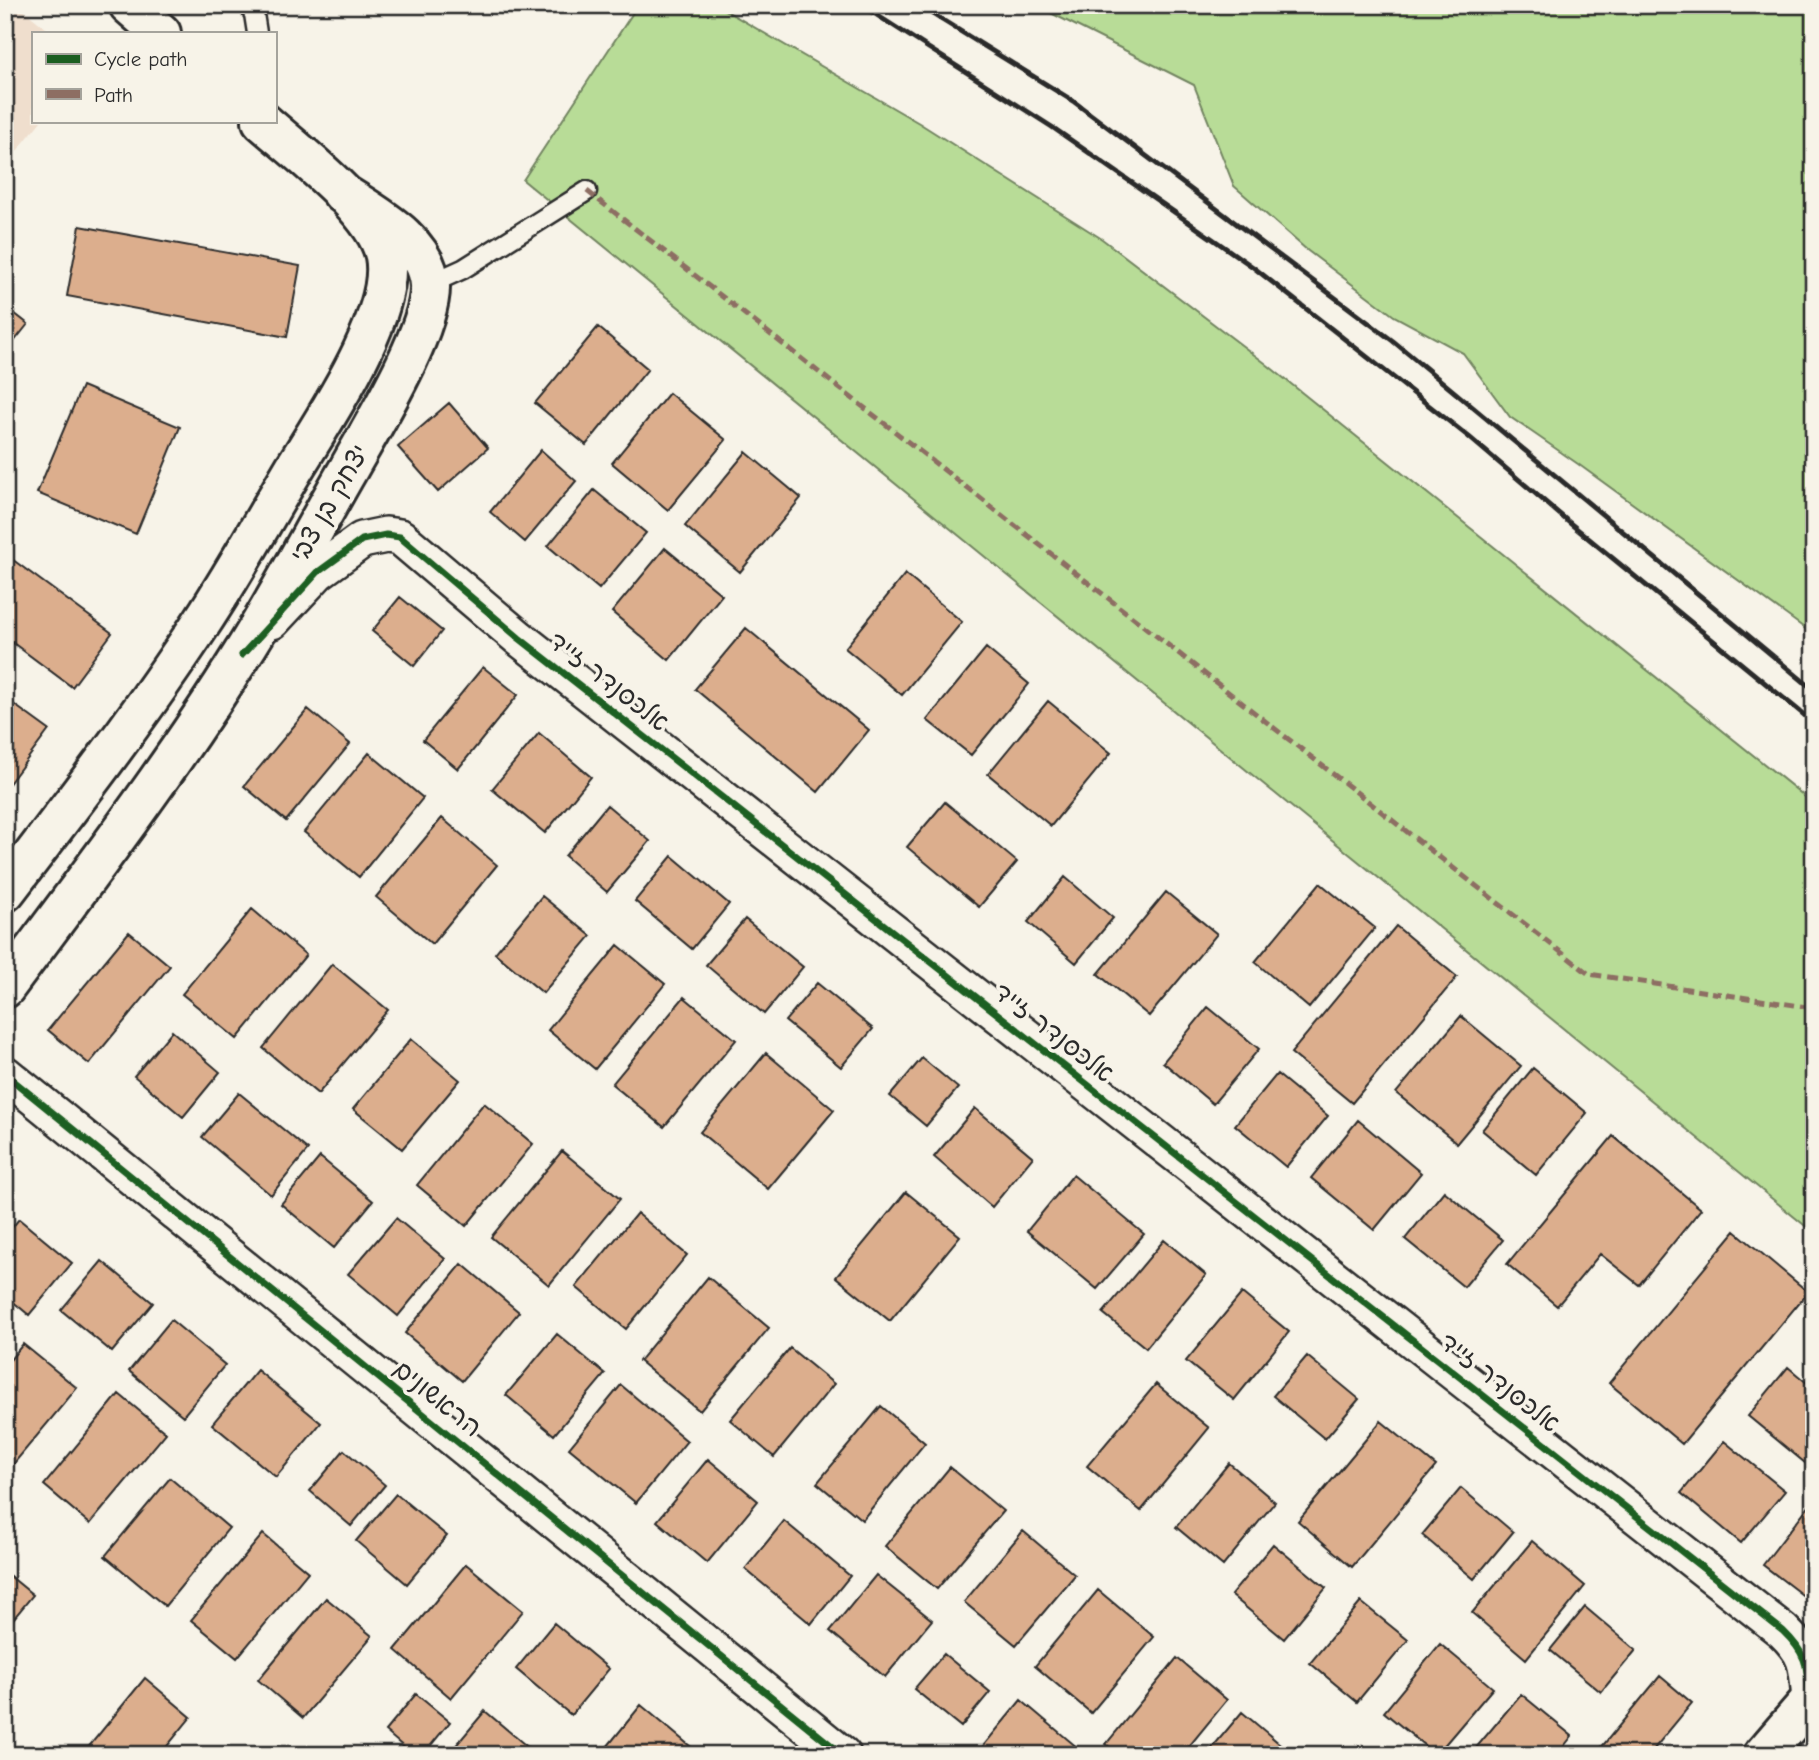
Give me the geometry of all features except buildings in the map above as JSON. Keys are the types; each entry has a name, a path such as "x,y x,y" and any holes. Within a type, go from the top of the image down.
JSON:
{"street":[{"path":"129,5 161,32"},
{"name":"יצחק בן צבי","path":"5,892 126,733 203,620 343,387 377,314 387,269 381,239 342,193 263,122"},
{"name":"יצחק בן צבי","path":"5,988 160,778 242,655 375,423 423,324 430,285 419,252 379,216 342,193"},
{"name":"אלכסנדר זייד","path":"242,655 318,572 362,540 386,535 400,537 519,638 1783,1631 1798,1646 1807,1664 1812,1699"},
{"name":"הראשונים","path":"5,1074 843,1755"},
{"path":"1763,1755 1812,1699"}],"lane":[{"path":"248,5 254,14 257,32"},
{"path":"430,285 463,269 587,191"}],"shaded area":[{"path":"5,5 17,5 51,32 32,32 32,122 40,122 5,166"}],"green space":[{"path":"638,5 716,5 919,123 1102,239 1265,363 1814,804 1814,1233 523,180"},
{"path":"1035,5 1814,5 1814,635 1510,417 1463,353 1394,316 1308,251 1234,186 1194,85"}],"railway":[{"path":"861,5 1052,127 1253,267 1469,437 1814,723"},
{"path":"918,5 1073,101 1393,341 1814,690"}],"marked path":[{"path":"587,191 1589,974 1814,1008"}],"cycle path":[{"path":"242,655 318,572 362,540 386,535 400,537 519,638 1783,1631 1802,1655 1807,1671 1810,1701 1814,1701"},
{"path":"5,1074 843,1755"}]}
